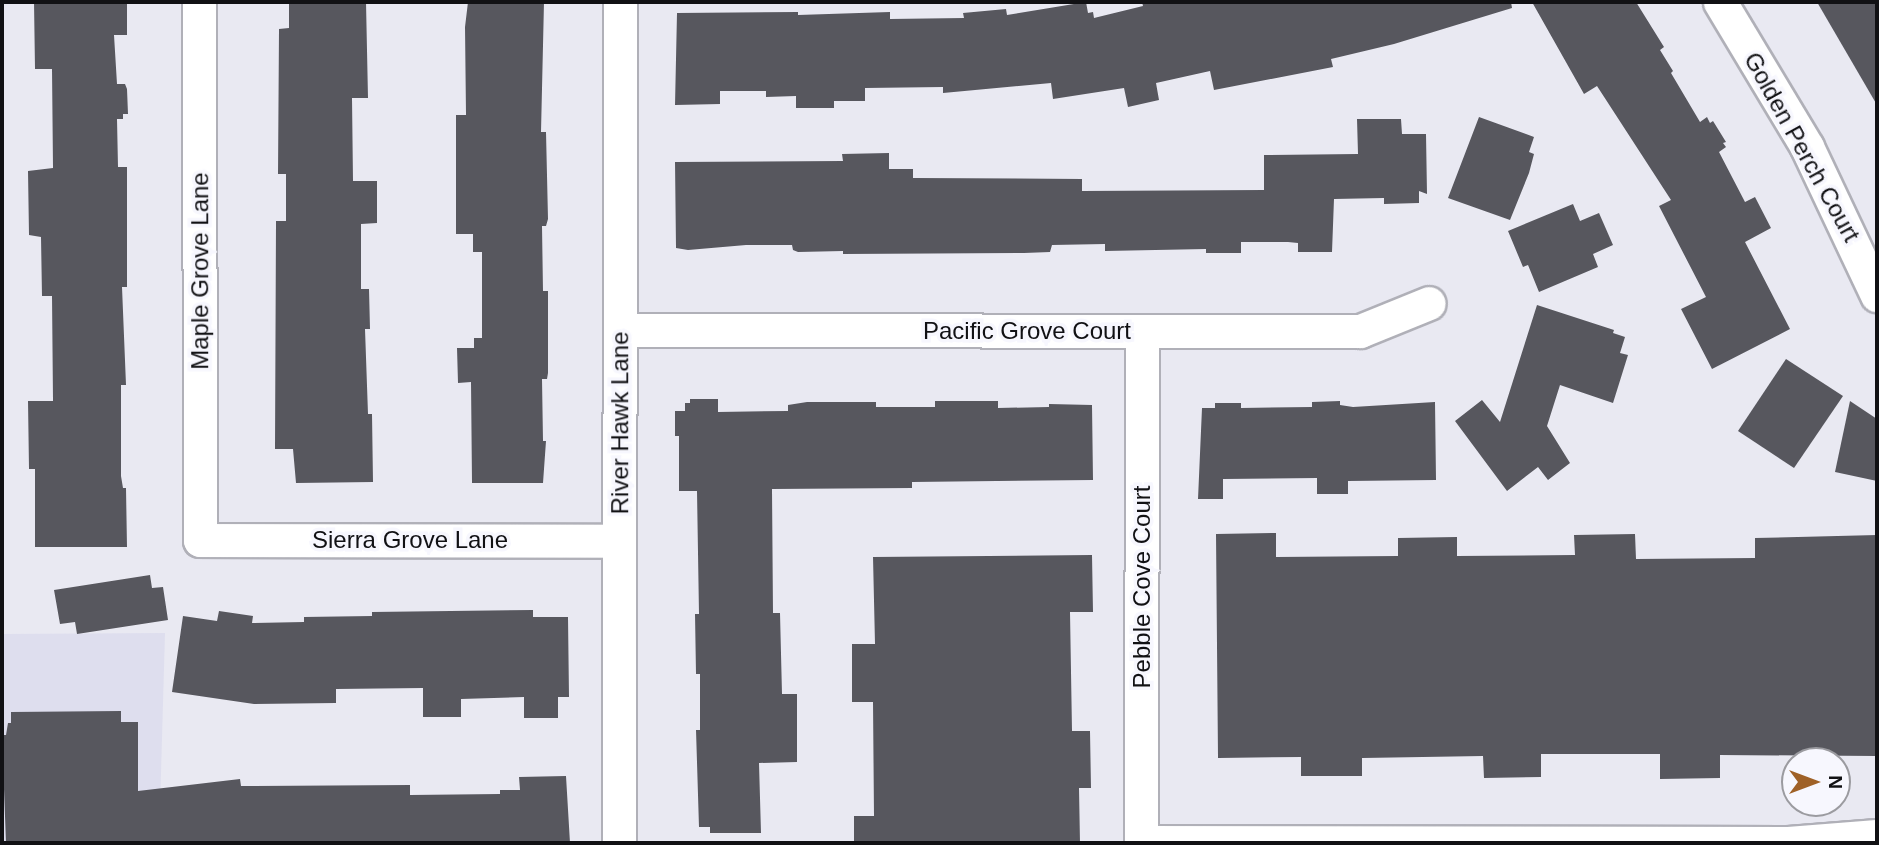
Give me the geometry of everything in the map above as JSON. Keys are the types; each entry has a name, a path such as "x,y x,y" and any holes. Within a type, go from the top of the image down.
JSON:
{"street":[{"name":"Maple Grove Lane","path":"199,2 200,540"},
{"name":"River Hawk Lane","path":"619,843 620,2"},
{"name":"Golden Perch Court","path":"1720,2 1807,147 1877,295"},
{"name":"Pacific Grove Court","path":"620,330 1360,331 1429,303"},
{"name":"Pebble Cove Court","path":"1141,843 1142,331"},
{"name":"Sierra Grove Lane","path":"200,540 619,541"},
{"path":"1141,843 1788,843 1877,836"}],"shaded area":[{"path":"165,633 159,843 2,843 2,634"}],"building":[{"path":"34,2 127,2 127,35 114,35 117,84 125,84 127,89 128,114 123,114 123,119 117,119 118,167 127,167 127,287 122,287 126,385 121,385 121,476 123,488 126,488 127,547 35,547 35,469 29,469 28,401 53,401 52,296 42,296 41,237 29,235 28,171 53,168 52,69 35,69"},
{"path":"289,2 366,2 368,98 352,98 353,181 377,181 377,223 361,224 361,289 369,289 370,329 365,329 368,414 372,414 373,482 296,483 293,449 275,449 276,221 286,221 286,174 278,174 279,29 289,28"},
{"path":"468,2 544,2 541,132 546,132 548,219 546,226 542,226 543,291 548,291 548,373 547,379 542,379 543,441 546,441 543,483 472,483 471,382 458,383 457,348 474,348 474,338 482,338 482,252 473,252 473,234 456,234 456,115 466,115 465,27"},
{"path":"1086,2 1088,13 1093,12 1094,18 1143,6 1142,2 1511,2 1512,8 1394,44 1331,59 1333,67 1214,90 1210,71 1156,83 1159,100 1128,107 1124,88 1053,99 1051,83 943,93 943,87 865,88 865,101 834,101 834,108 796,108 796,96 766,97 766,91 720,91 720,104 675,105 677,13 798,12 798,15 890,12 890,19 964,18 963,13 1006,9 1007,15"},
{"path":"1532,2 1636,2 1664,47 1660,50 1673,71 1671,73 1700,122 1707,117 1710,123 1713,121 1726,142 1723,143 1726,147 1719,152 1745,202 1755,197 1771,228 1745,242 1790,329 1712,369 1681,309 1706,297 1659,206 1671,200 1597,86 1584,94"},
{"path":"1817,2 1877,2 1877,105"},
{"path":"1479,117 1534,137 1529,152 1534,154 1529,173 1510,220 1448,198"},
{"path":"1357,119 1401,119 1402,134 1426,134 1427,194 1419,191 1419,203 1384,204 1384,198 1334,199 1332,252 1298,252 1298,243 1288,242 1241,242 1241,253 1206,253 1206,249 1105,251 1105,244 1052,245 1050,252 1024,253 843,254 843,251 798,252 793,250 792,245 746,245 688,250 676,248 675,162 843,161 842,154 889,153 889,169 913,169 913,178 1082,179 1082,191 1264,190 1264,155 1358,154"},
{"path":"1573,204 1580,221 1599,213 1613,245 1593,254 1598,267 1539,292 1528,265 1523,267 1508,231"},
{"path":"1537,305 1614,330 1613,333 1625,337 1620,353 1628,355 1613,403 1560,385 1547,426 1570,463 1548,480 1538,467 1507,491 1455,421 1482,400 1500,422"},
{"path":"1786,359 1843,396 1794,468 1738,431"},
{"path":"690,399 718,399 718,412 788,411 788,405 807,402 876,402 876,407 935,407 935,401 998,401 998,408 1049,407 1049,404 1092,405 1093,480 912,482 912,488 772,489 773,613 780,613 782,694 797,694 797,762 759,763 761,833 710,833 710,827 699,827 696,730 700,730 700,674 696,674 695,614 699,614 697,491 679,491 679,436 675,436 675,411 685,411 685,403 690,403"},
{"path":"1340,401 1340,405 1353,407 1435,402 1436,480 1348,481 1348,494 1317,494 1317,478 1223,479 1223,499 1198,499 1202,408 1215,408 1215,403 1241,403 1241,408 1312,407 1312,402"},
{"path":"1850,401 1877,419 1877,481 1835,472"},
{"path":"1276,533 1276,557 1398,556 1398,538 1457,537 1457,556 1575,555 1574,535 1635,534 1636,559 1755,558 1755,538 1877,535 1877,756 1851,756 1851,747 1781,747 1781,755 1720,755 1720,778 1660,779 1660,754 1541,754 1541,777 1484,778 1483,756 1362,758 1362,776 1301,776 1301,757 1218,758 1216,534"},
{"path":"1092,555 1093,612 1070,612 1072,731 1090,731 1091,788 1079,788 1080,843 854,843 854,816 874,816 873,702 852,702 852,644 875,644 873,557"},
{"path":"150,575 152,588 163,587 168,620 77,634 75,622 60,624 54,590"},
{"path":"533,610 533,617 568,617 569,697 558,697 558,718 524,718 524,697 461,699 461,717 423,717 423,688 336,689 336,703 254,704 172,692 183,616 217,621 219,611 253,616 252,623 304,622 304,617 372,616 372,612"},
{"path":"121,711 121,722 138,722 138,791 240,779 241,786 410,785 410,795 500,794 500,790 520,790 519,777 566,776 570,843 6,843 2,735 6,735 8,723 11,723 11,712"}]}
